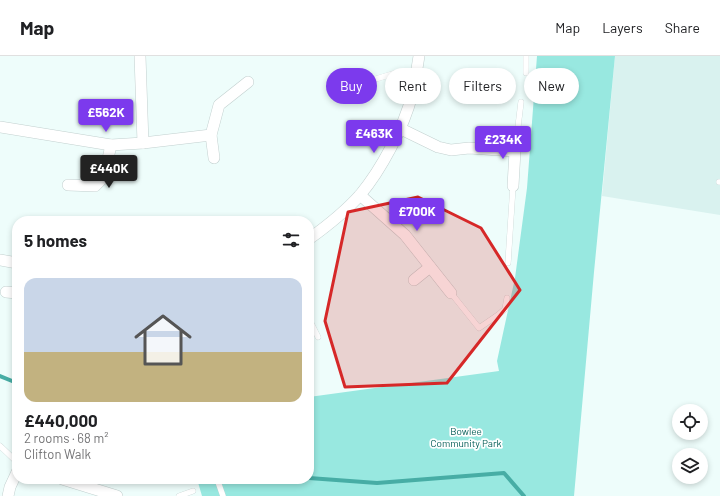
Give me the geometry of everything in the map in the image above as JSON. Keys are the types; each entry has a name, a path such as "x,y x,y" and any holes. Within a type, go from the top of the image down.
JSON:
{"street":[{"path":"140,56 143,143"},
{"path":"417,68 419,56"},
{"path":"214,158 211,135 219,105 248,82"},
{"path":"314,235 335,220 360,195 378,169 401,129 409,104"},
{"path":"0,127 111,146 211,135"},
{"path":"401,129 438,148 451,150 469,148 514,151"},
{"path":"513,186 514,151 517,135"},
{"path":"68,185 95,186 104,177 111,146"},
{"path":"360,195 405,235 451,293"},
{"path":"0,260 12,262"},
{"path":"414,280 430,267"},
{"path":"8,496 12,483"},
{"path":"78,484 117,496"}],"lane":[{"path":"526,56 526,68"},
{"path":"517,135 521,102"},
{"path":"508,263 513,186"},
{"path":"451,293 479,328 505,309 506,298"},
{"path":"314,329 318,337"},
{"path":"0,446 12,457"},
{"path":"219,484 223,496"},
{"path":"179,496 193,491"}],"highlighted area":[{"path":"418,197 481,228 520,290 447,383 345,387 325,321 348,212"}],"shaded area":[{"path":"615,56 720,56 720,215 602,196"}],"green space":[{"name":"Bowlee Community Park","path":"537,56 615,56 574,496 202,496 198,484 314,484 314,396 499,371 497,361 515,278 527,188 533,104 579,104 579,68 536,68"}],"waterway":[{"path":"0,376 12,381"},
{"path":"314,478 377,483 504,473 524,496"}]}
